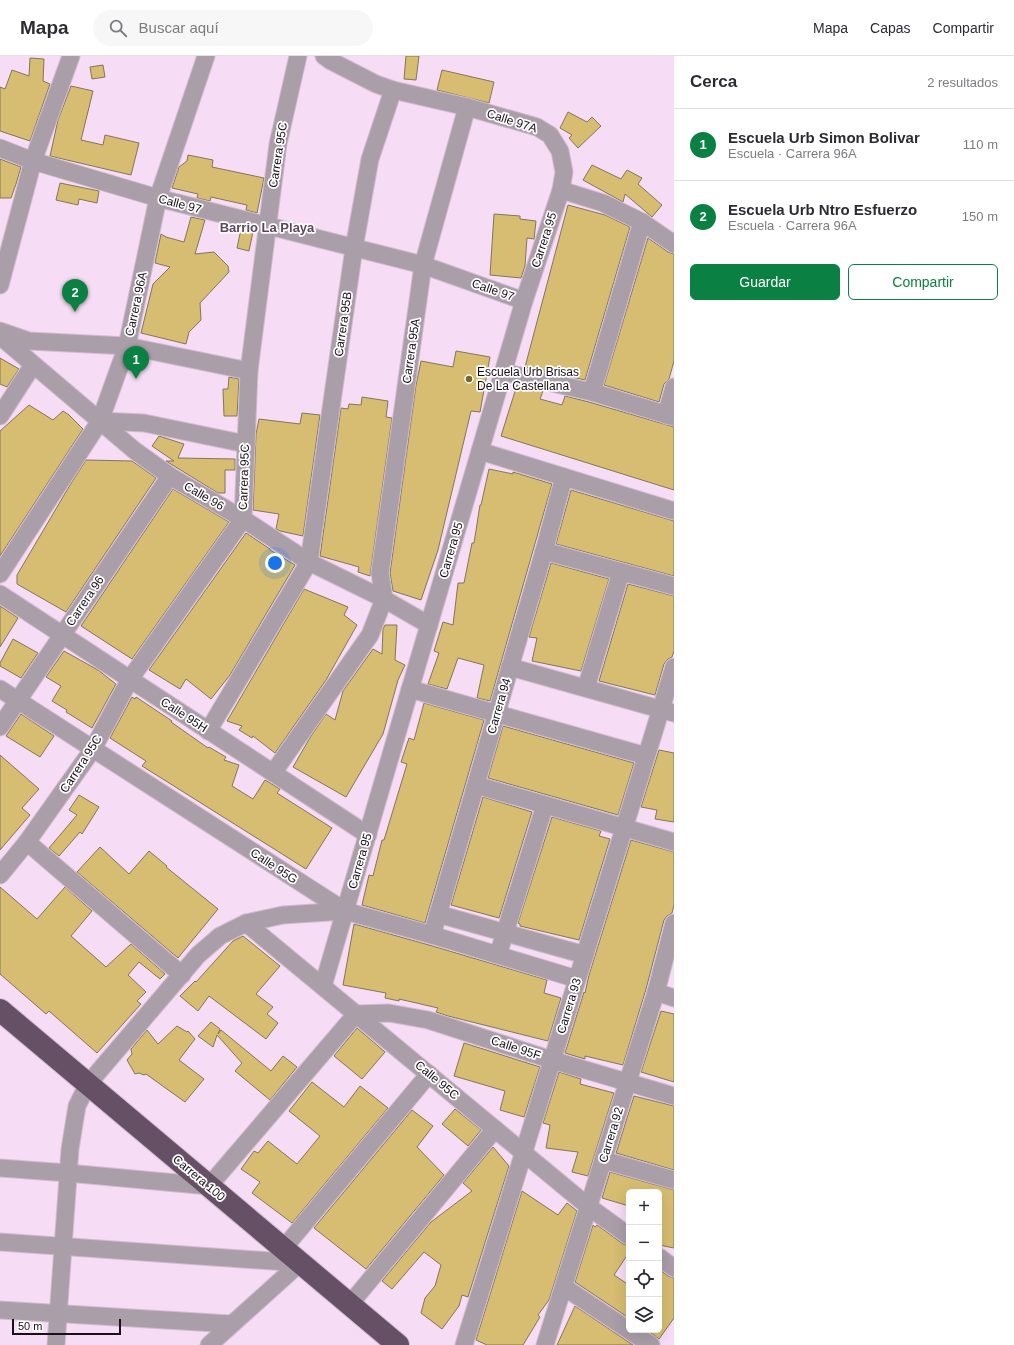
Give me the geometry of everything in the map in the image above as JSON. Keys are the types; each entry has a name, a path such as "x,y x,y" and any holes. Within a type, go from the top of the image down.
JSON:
{"highway":[{"name":"Carrera 100","path":"0,1010 398,1345"}],"street":[{"path":"0,285 33,161 71,56"},
{"name":"Carrera 96A","path":"0,574 100,421 127,346 158,198 206,56"},
{"name":"Carrera 95C","path":"0,876 27,842 93,749 130,679 243,519 249,371 278,144 298,56"},
{"name":"Calle 97A","path":"324,56 376,84 393,90 467,107 537,127 550,135 560,151 564,172 561,190"},
{"name":"Carrera 95B","path":"309,562 354,248 370,159 393,90"},
{"name":"Carrera 95A","path":"384,599 380,573 422,265 467,107"},
{"name":"Calle 97","path":"0,148 33,161 158,198 267,227 422,265 524,301"},
{"path":"561,190 603,203 642,222 674,244"},
{"name":"Carrera 95","path":"323,986 524,301 561,190"},
{"path":"592,392 642,222"},
{"path":"0,331 29,341 127,346 249,371"},
{"name":"Calle 96","path":"0,336 134,450 170,476 243,519 309,562 384,599 429,625"},
{"path":"0,416 34,364"},
{"path":"504,372 592,392 670,416 674,387"},
{"path":"100,421 144,423 246,444"},
{"path":"480,451 674,511"},
{"name":"Carrera 96","path":"0,727 170,476"},
{"name":"Carrera 94","path":"432,934 544,551 564,477"},
{"path":"544,551 674,586"},
{"path":"208,731 309,562"},
{"path":"586,688 621,572"},
{"name":"Calle 95H","path":"0,594 368,835"},
{"path":"273,773 370,635 384,599"},
{"name":"Carrera 93","path":"464,1345 646,756 667,711 674,666"},
{"path":"510,667 667,711"},
{"name":"Calle 95G","path":"0,689 345,911 432,934 577,979"},
{"path":"410,690 646,756"},
{"path":"476,785 674,842"},
{"path":"498,954 544,804"},
{"path":"27,842 182,976"},
{"path":"56,1345 70,1148 77,1106 88,1084 198,956 220,936 246,923 284,915 345,911"},
{"path":"438,914 585,955"},
{"name":"Calle 95C","path":"246,923 589,1207 626,1234"},
{"name":"Carrera 92","path":"545,1345 656,992 674,923"},
{"path":"656,992 674,998"},
{"name":"Calle 95F","path":"356,1014 389,1013 428,1020 552,1060 674,1096"},
{"path":"0,1168 209,1186 356,1014"},
{"path":"284,1249 429,1074"},
{"path":"350,1304 495,1129"},
{"path":"603,1160 674,1180"},
{"path":"0,1242 300,1263"},
{"path":"662,1259 674,1268"},
{"path":"209,1345 300,1263"},
{"path":"564,1287 651,1345"},
{"path":"0,1310 58,1315 231,1324"}],"building":[{"path":"406,56 419,56 416,80 404,79"},
{"path":"30,58 44,59 43,81 50,84 30,141 0,131 0,87 5,89 12,70 29,76"},
{"path":"103,65 105,77 92,79 90,67"},
{"path":"442,70 494,82 489,103 437,90"},
{"path":"71,86 93,91 81,140 103,145 105,135 139,143 131,175 50,156 58,120"},
{"path":"568,112 587,122 592,117 601,126 578,148 569,138 572,135 560,128"},
{"path":"188,155 213,160 212,167 264,178 257,213 246,210 247,205 211,197 210,201 197,198 198,194 172,188 179,167 187,161"},
{"path":"0,159 21,167 11,198 0,198"},
{"path":"592,165 621,179 627,170 642,178 638,184 662,205 652,217 625,194 623,202 583,180"},
{"path":"60,183 99,191 97,203 79,199 78,205 56,200"},
{"path":"568,205 605,215 630,227 585,380 525,367"},
{"path":"494,214 520,216 520,219 536,221 534,239 527,238 525,266 521,278 490,275"},
{"path":"191,217 205,220 195,254 214,252 228,266 229,272 200,303 201,320 189,332 186,344 141,333 153,284 170,267 155,263 161,234 184,242"},
{"path":"241,229 253,232 249,251 237,248"},
{"path":"648,238 668,252 674,254 674,361 669,379 664,384 659,402 604,385"},
{"path":"456,351 490,357 480,412 471,411 438,550 421,600 393,591 390,573 416,385 421,361 453,367"},
{"path":"0,358 19,369 7,387 0,384"},
{"path":"229,377 239,379 237,416 224,416 223,389 228,389"},
{"path":"517,385 543,391 540,399 562,405 565,396 674,427 674,490 501,436"},
{"path":"362,397 388,401 386,417 392,418 370,576 358,572 359,567 320,556 341,408 348,409 349,404 361,405"},
{"path":"29,405 53,420 63,411 83,429 0,556 0,431"},
{"path":"302,413 320,415 303,536 276,529 279,514 253,510 256,434 259,419 300,424"},
{"path":"159,436 184,444 178,458 235,459 235,470 225,470 225,493 218,493 166,461 174,461 152,446"},
{"path":"86,460 132,461 156,478 66,612 17,584 17,575"},
{"path":"489,469 513,474 513,472 552,484 490,701 477,698 484,665 458,658 447,689 428,684 439,653 434,651 443,622 453,625 458,583 464,583"},
{"path":"173,489 229,522 132,659 81,626"},
{"path":"571,490 674,521 674,576 556,544"},
{"path":"246,533 295,565 230,675 211,699 186,679 180,689 149,670"},
{"path":"551,563 609,579 581,671 532,661 537,638 529,637"},
{"path":"628,584 674,596 674,651 672,657 664,664 655,695 599,681"},
{"path":"304,589 348,607 344,615 357,625 326,680 275,753 253,736 252,738 239,730 242,726 227,721"},
{"path":"0,606 18,618 0,647"},
{"path":"385,625 397,625 395,660 405,665 398,680 383,734 346,797 293,767 326,714 335,720 343,691 373,649 382,654 383,629"},
{"path":"13,639 38,653 21,678 0,666 0,663"},
{"path":"64,651 98,670 116,684 92,728 66,712 67,710 52,701 61,686 46,677"},
{"path":"132,697 135,699 136,697 172,721 171,722 208,748 209,747 226,757 224,760 239,765 232,786 253,799 265,780 280,789 277,793 332,828 306,869 142,766 146,761 110,738"},
{"path":"424,703 484,720 425,923 362,905 369,875 373,876 382,840 384,840 407,764 401,762 409,738 414,740"},
{"path":"21,714 54,736 40,757 6,736"},
{"path":"503,726 634,763 618,815 488,778"},
{"path":"659,750 674,753 674,822 655,819 657,810 641,807"},
{"path":"0,755 39,789 22,808 30,815 0,850"},
{"path":"79,795 99,807 82,834 80,832 59,856 49,848 77,815 69,810"},
{"path":"483,797 532,812 499,918 451,905"},
{"path":"552,817 601,831 599,836 610,839 579,940 520,926 518,923"},
{"path":"631,840 674,852 674,905 672,913 664,920 646,989 623,1065 585,1056 585,1059 565,1053 584,992 585,993 589,975"},
{"path":"100,847 129,874 149,851 167,866 166,867 218,909 178,958 77,872"},
{"path":"0,887 37,919 65,887 92,911 71,936 106,967 131,944 165,974 160,979 139,962 128,975 146,992 137,1001 141,1004 97,1053 49,1011 46,1014 0,974"},
{"path":"354,924 547,980 544,993 561,998 548,1041 448,1016 436,1012 438,1008 399,999 399,1001 385,998 386,993 343,985"},
{"path":"243,936 280,966 256,994 273,1007 267,1014 278,1023 266,1039 209,996 198,1011 180,996 195,981 196,982 233,941"},
{"path":"661,1011 674,1014 674,1082 641,1072"},
{"path":"211,1022 220,1029 218,1034 221,1030 271,1071 283,1056 297,1067 270,1100 235,1071 242,1063 217,1035 213,1047 198,1036"},
{"path":"177,1026 187,1032 188,1031 195,1039 179,1060 204,1079 185,1102 146,1074 135,1074 127,1060 132,1054 131,1049 147,1030 158,1044"},
{"path":"357,1028 385,1052 362,1079 334,1056"},
{"path":"464,1043 540,1067 524,1117 500,1110 505,1091 454,1076"},
{"path":"559,1072 581,1079 580,1084 614,1093 588,1176 572,1172 578,1152 546,1148 550,1125 543,1123"},
{"path":"312,1082 344,1107 360,1086 388,1108 292,1223 252,1193 260,1182 241,1169 254,1151 258,1153 268,1141 297,1164 320,1136 289,1111"},
{"path":"634,1096 674,1106 674,1170 616,1153"},
{"path":"455,1109 481,1130 468,1146 442,1124"},
{"path":"412,1110 433,1126 417,1147 444,1175 366,1269 314,1228"},
{"path":"493,1147 509,1166 468,1297 462,1295 459,1306 442,1329 421,1313 425,1298 435,1286 441,1265 424,1252 392,1289 382,1281 431,1222 472,1191 463,1183"},
{"path":"610,1172 674,1190 674,1248 662,1246 662,1189 626,1189 626,1205 602,1198"},
{"path":"522,1191 558,1215 567,1203 577,1211 549,1300 538,1315 540,1317 523,1345 487,1345 476,1340"},
{"path":"593,1225 595,1227 597,1225 626,1245 626,1257 614,1275 626,1283 626,1316 575,1282"},
{"path":"662,1271 674,1278 674,1318 659,1339 651,1333 662,1333"},
{"path":"575,1306 633,1345 557,1345"}],"place":[{"name":"Escuela Urb Ntro Esfuerzo","path":"75,312"},
{"name":"Escuela Urb Simon Bolivar","path":"136,379"},
{"name":"Escuela Urb Brisas De La Castellana","path":"469,379"}],"district":[{"name":"Barrio La Playa","path":"267,227"}]}
